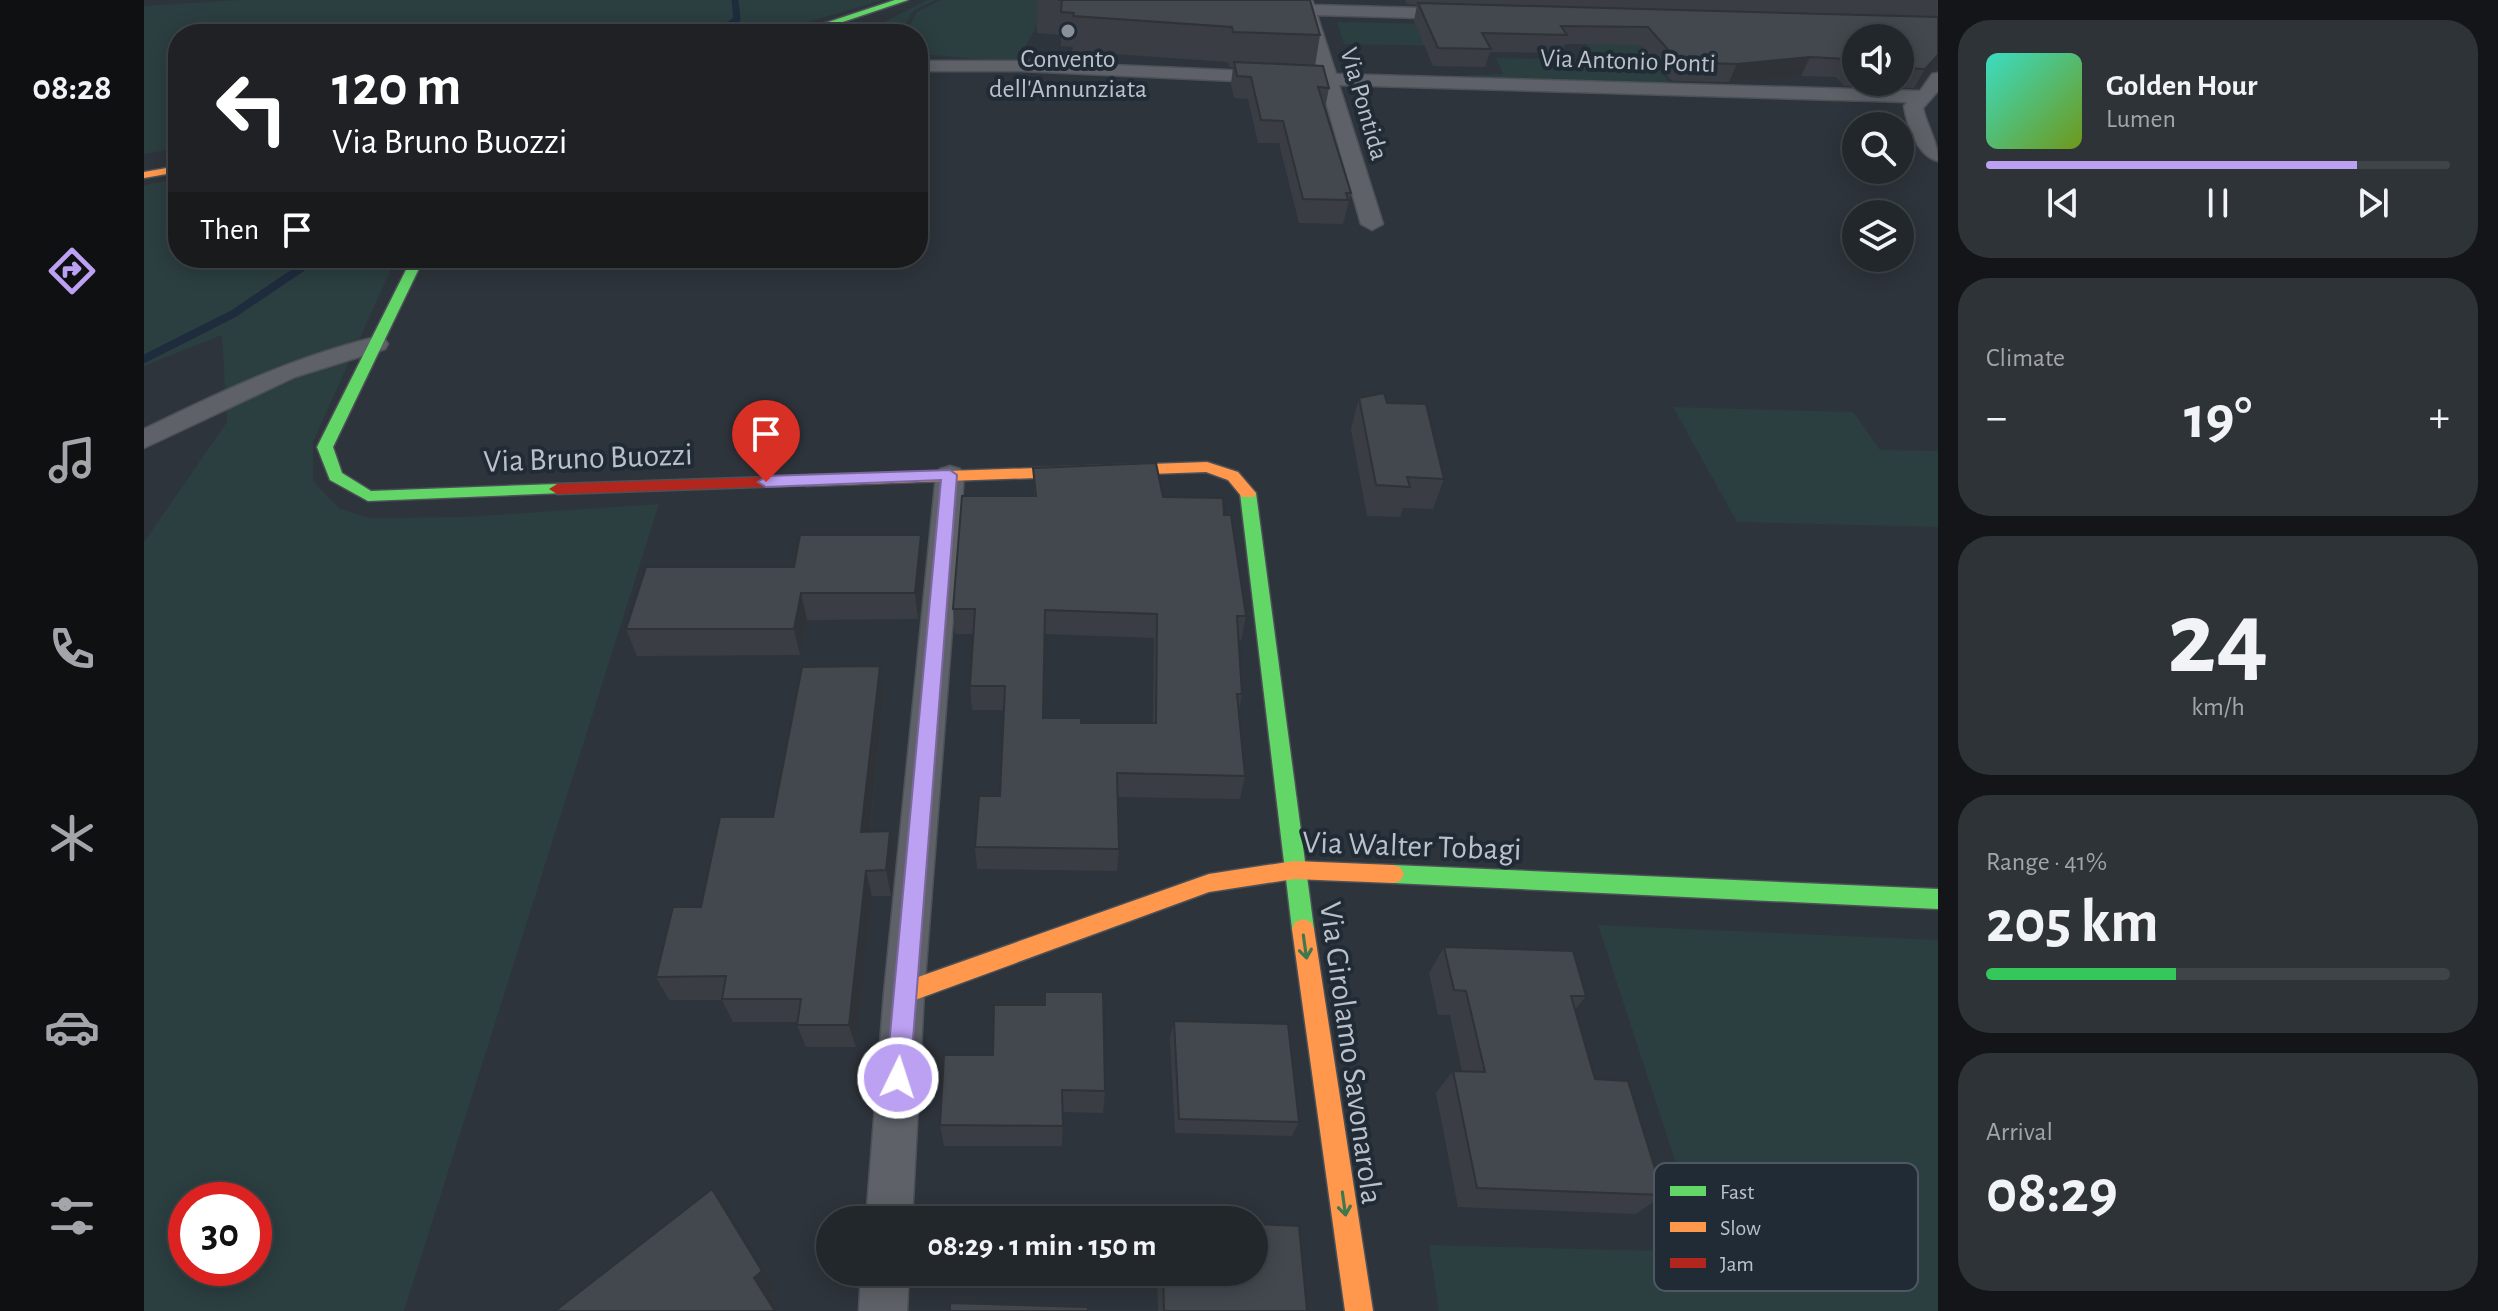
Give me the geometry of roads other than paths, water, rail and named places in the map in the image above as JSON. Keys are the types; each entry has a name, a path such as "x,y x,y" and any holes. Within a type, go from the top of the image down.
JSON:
{"street":[{"path":"828,24 904,0"},
{"path":"864,24 916,0"},
{"path":"1307,5 1476,14"},
{"name":"Via Pontida","path":"1307,5 1372,224"},
{"name":"Via Antonio Ponti","path":"928,66 1021,66 1209,76 1925,97"},
{"path":"1938,78 1925,97 1913,106 1915,119 1926,143 1938,155"},
{"path":"144,158 168,154"},
{"path":"144,175 168,171"},
{"name":"Via Bruno Buozzi","path":"413,268 325,447 335,476 368,496 1207,467 1233,476"},
{"path":"144,440 288,370 319,358 376,344"},
{"path":"890,1206 904,993 950,475"},
{"name":"Via Girolamo Savonarola","path":"1233,476 1248,489 1294,870 1359,1311"},
{"name":"Via Walter Tobagi","path":"904,993 1209,883 1294,870 1938,899"},
{"path":"883,1311 884,1286"}],"waterway":[{"path":"731,24 737,19 735,0"},
{"path":"144,359 233,314 301,268"}],"place":[{"name":"Convento dell'Annunziata","path":"1068,31"}]}
